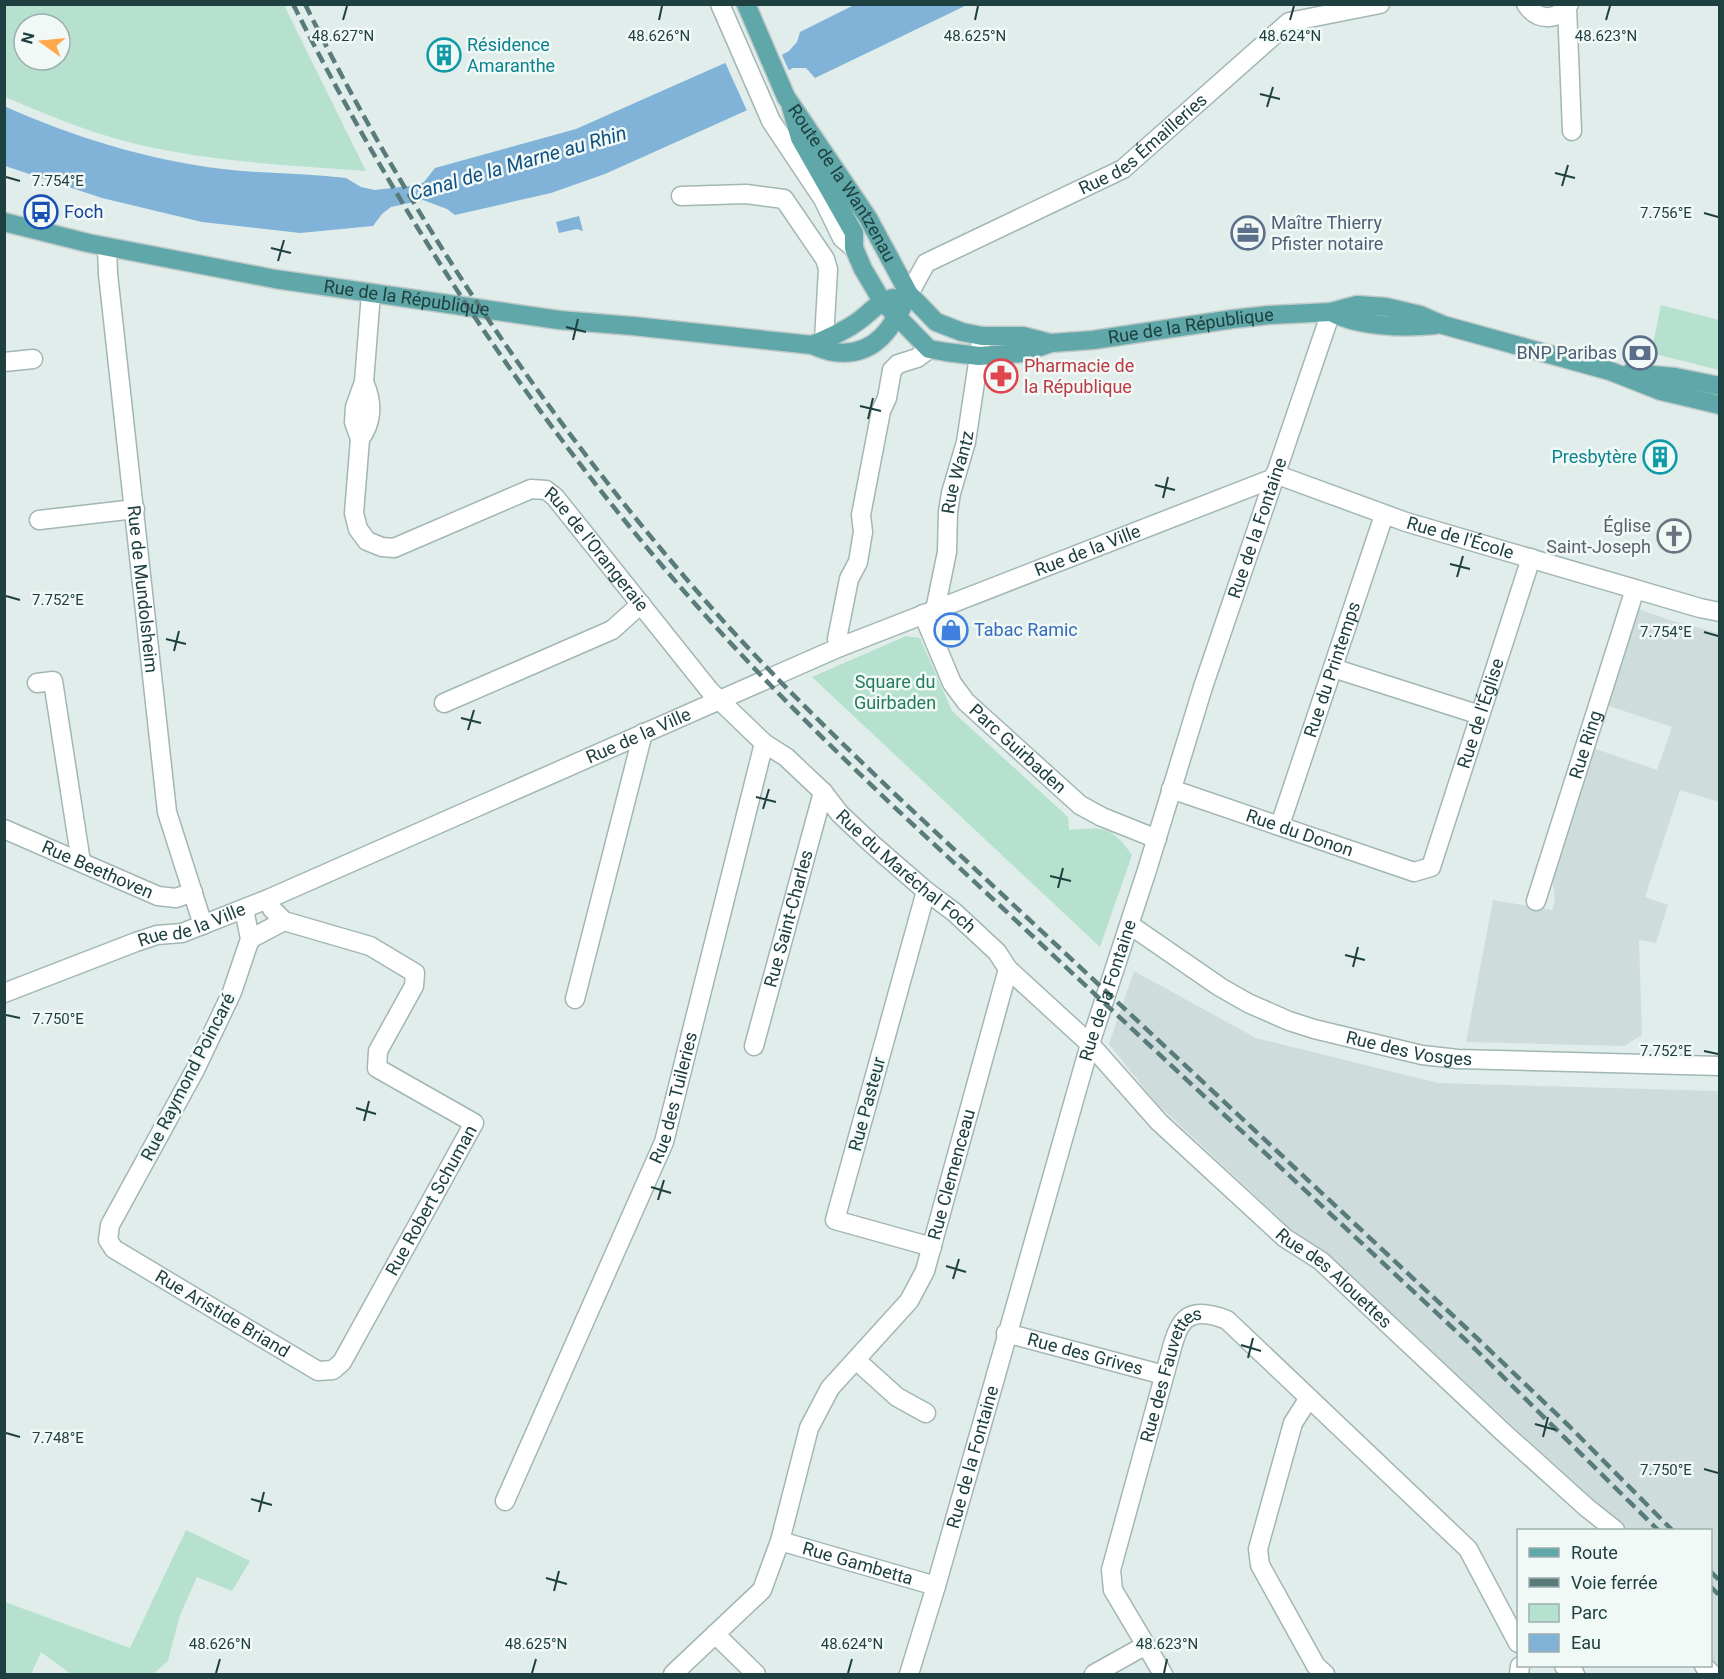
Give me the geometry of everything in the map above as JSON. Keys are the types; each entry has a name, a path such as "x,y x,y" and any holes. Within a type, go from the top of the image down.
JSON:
{"main road":[{"name":"Route de la Wantzenau","path":"746,4 788,102 800,138 854,233 854,248 882,301"},
{"name":"Route de la Wantzenau","path":"788,102 840,174 868,218 909,294"},
{"name":"Rue de la République","path":"4,222 107,247 275,279 559,320 818,343 835,352 860,351 878,343 897,317 909,294 936,322 962,332 982,336 1023,336 1051,344"},
{"path":"818,343 856,323 882,301 909,294"},
{"path":"882,301 929,349"},
{"name":"Rue de la République","path":"929,349 979,356 1022,353 1051,344 1233,319 1331,312 1357,305 1386,307 1610,371 1661,391 1719,405"},
{"name":"Rue de la République","path":"1610,371 1674,377 1719,386"}],"street":[{"name":"Route de la Wantzenau","path":"720,4 766,110 823,199 842,238 854,248"},
{"name":"Rue des Émailleries","path":"909,294 926,263 1123,169 1289,22 1380,4"},
{"path":"1526,4 1532,12 1546,18 1554,17 1568,6"},
{"path":"1568,6 1572,130"},
{"path":"681,196 746,194 784,200 825,259 828,269 818,343"},
{"name":"Rue de Mundolsheim","path":"107,247 108,274 167,812 203,925"},
{"name":"Rue de l'Orangeraie","path":"370,292 364,382 369,392 371,418 360,439 354,513 358,529 367,541 382,547 394,548 531,489 546,490 560,503 719,700"},
{"name":"Rue de la Fontaine","path":"909,1674 1090,1044 1130,925 1171,789 1331,312"},
{"name":"Rue Wantz","path":"929,612 947,552 951,493 966,442 982,336"},
{"path":"840,647 837,639 849,579 858,562 863,532 861,515 880,411 887,398 892,370 898,364 917,358 929,349"},
{"path":"4,362 33,359"},
{"name":"Rue de l'École","path":"1275,476 1384,514 1719,612"},
{"name":"Rue de la Ville","path":"4,993 136,942 157,935 182,933 244,909 840,647 1275,476"},
{"path":"39,520 135,508"},
{"name":"Rue du Printemps","path":"1280,825 1384,514"},
{"name":"Rue de l'Église","path":"1431,867 1531,558"},
{"name":"Rue Ring","path":"1536,901 1635,589"},
{"path":"444,702 612,630 641,604"},
{"name":"Parc Guirbaden","path":"929,612 952,683 966,702 1080,805 1095,814 1156,839"},
{"path":"1333,668 1480,715"},
{"path":"37,683 53,681 81,862"},
{"name":"Rue du Maréchal Foch","path":"719,700 764,743 786,758 823,792 840,814 926,891 954,912 997,952 1008,969 1090,1044"},
{"path":"575,999 643,733"},
{"name":"Rue des Tuileries","path":"505,1501 664,1142 764,743"},
{"name":"Rue du Donon","path":"1171,789 1414,872 1431,867"},
{"name":"Rue Saint-Charles","path":"754,1046 823,792"},
{"name":"Rue Beethoven","path":"4,829 158,896 176,898 193,892"},
{"name":"Rue Pasteur","path":"926,891 836,1220 932,1247"},
{"path":"244,909 250,939 284,921 272,909 268,899"},
{"name":"Rue Robert Schuman","path":"284,921 368,946 416,973 414,986 378,1051 377,1068 474,1123 342,1362"},
{"name":"Rue des Vosges","path":"1130,925 1220,987 1266,1011 1314,1029 1422,1055 1469,1059 1719,1066"},
{"name":"Rue Raymond Poincaré","path":"108,1240 110,1226 195,1070 228,1002 250,939"},
{"name":"Rue Clemenceau","path":"673,1674 762,1590 780,1541 809,1428 830,1388 909,1300 925,1271 1008,969"},
{"name":"Rue des Alouettes","path":"1090,1044 1167,1130 1285,1239 1321,1262 1586,1508 1614,1529"},
{"name":"Rue Aristide Briand","path":"108,1240 114,1249 318,1371 333,1370 342,1362"},
{"name":"Rue des Fauvettes","path":"1163,1674 1113,1590 1111,1570 1164,1375 1181,1322 1196,1314 1209,1313 1227,1320 1468,1549 1517,1641"},
{"name":"Rue des Grives","path":"1006,1333 1164,1375"},
{"path":"856,1360 897,1397 926,1413"},
{"path":"1309,1398 1293,1423 1258,1549 1260,1564 1316,1666 1325,1674"},
{"name":"Rue des Alouettes","path":"1586,1508 1603,1529"},
{"name":"Rue Gambetta","path":"780,1541 936,1586"},
{"path":"715,1634 756,1674"},
{"path":"1094,1674 1146,1645"}],"shaded area":[{"path":"1638,609 1719,633 1719,802 1680,790 1645,897 1668,905 1656,943 1639,940 1642,1035 1624,1046 1466,1042 1493,900 1552,910 1555,900 1552,875 1593,748 1657,770 1672,727 1606,705"},
{"path":"1134,971 1256,1038 1438,1083 1719,1091 1719,1667 1712,1658 1712,1529 1620,1529 1599,1506 1333,1259 1290,1228 1156,1103 1109,1044"}],"green space":[{"path":"4,5 284,5 366,171 229,160 195,155 127,142 60,120 5,97"},
{"path":"1661,305 1719,320 1719,370 1651,353"},
{"name":"Square du Guirbaden","path":"906,636 920,638 952,711 1068,817 1069,830 1090,828 1105,830 1118,838 1132,855 1100,947 812,677"},
{"path":"186,1530 250,1561 232,1591 197,1577 180,1615 168,1661 153,1674 71,1674 41,1652 31,1674 5,1674 5,1602 130,1648"}],"water":[{"name":"Canal de la Marne au Rhin","path":"854,5 967,5 815,78 806,68 793,68 758,87 752,108 605,174 551,193 455,215 447,209 423,200 391,207 373,226 300,233 202,222 102,198 5,166 4,106 57,128 111,146 167,160 238,171 346,178 361,187 375,190 417,185 424,182 435,168 576,129 725,63 748,71 759,67 789,51 797,42 800,32"},
{"path":"579,216 583,231 577,229 559,233 556,222"}],"pier":[{"path":"781,53 790,73 766,86 757,65"},
{"path":"724,60 748,68 756,99 754,111 748,113"}],"railway":[{"path":"293,4 379,164 426,242 476,318 527,393 581,466 638,537 720,632 891,804 1472,1346 1657,1529"},
{"path":"305,4 390,162 484,314 588,458 725,623 798,699 898,797 1478,1339 1569,1426 1671,1529"},
{"path":"1712,1573 1720,1581"},
{"path":"1712,1588 1720,1596"}],"place":[{"name":"Résidence Amaranthe","path":"444,55"},
{"name":"Foch","path":"41,212"},
{"name":"Maître Thierry Pfister notaire","path":"1248,233"},
{"name":"BNP Paribas","path":"1640,353"},
{"name":"Pharmacie de la République","path":"1001,376"},
{"name":"Presbytère","path":"1660,457"},
{"name":"Église Saint-Joseph","path":"1674,536"},
{"name":"Tabac Ramic","path":"951,630"}]}
